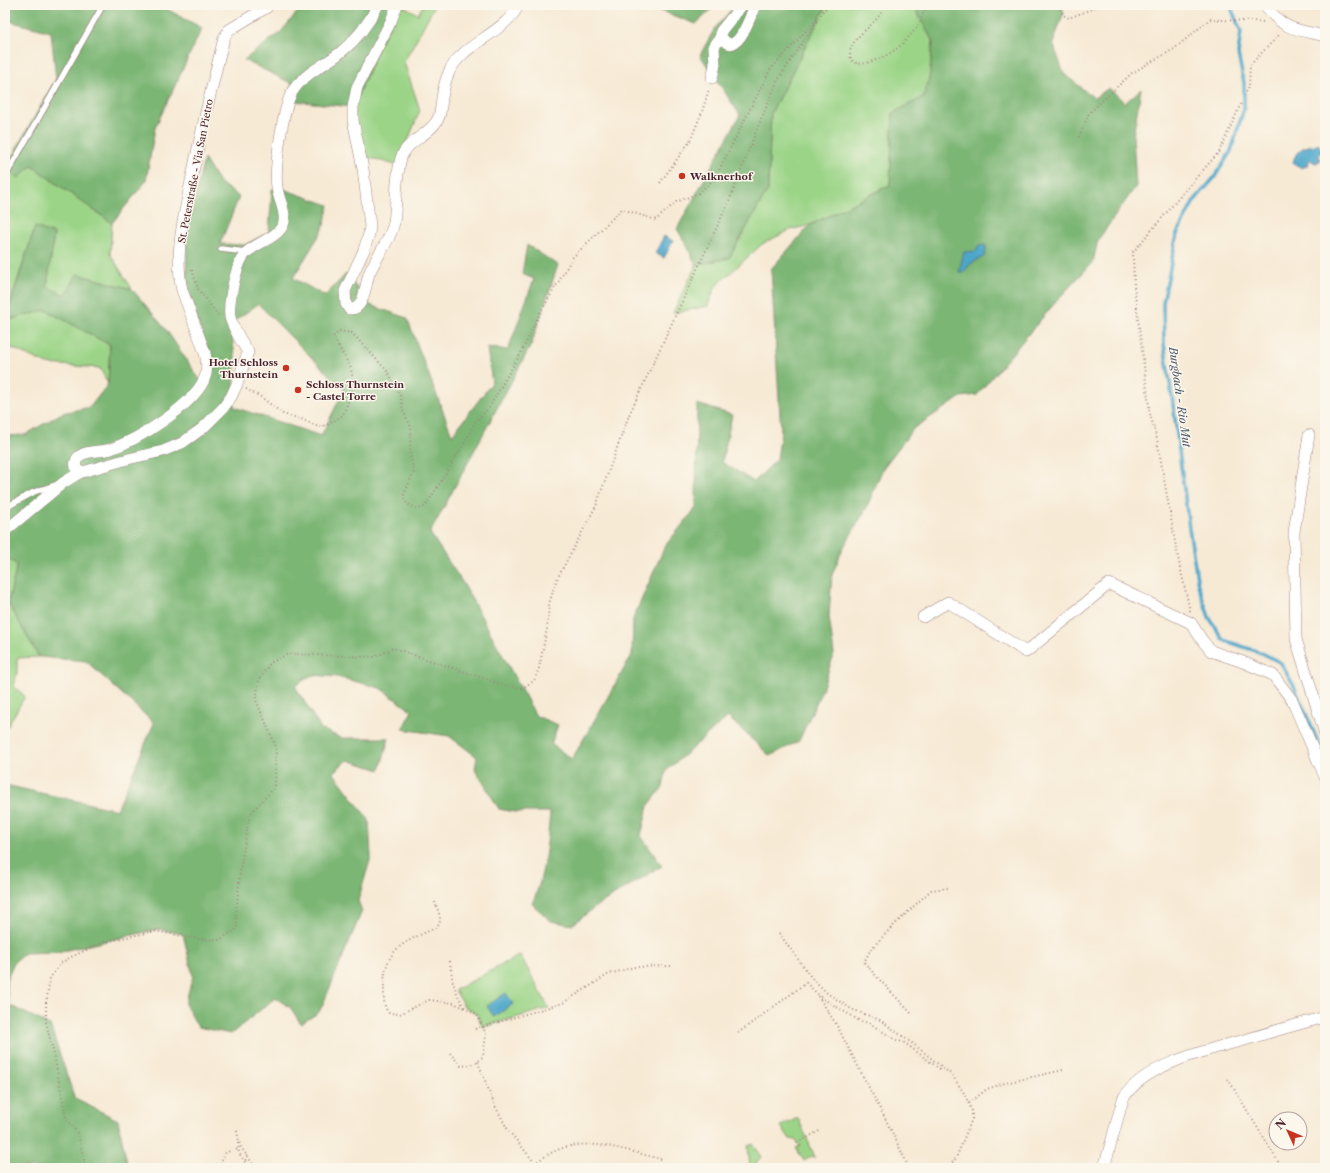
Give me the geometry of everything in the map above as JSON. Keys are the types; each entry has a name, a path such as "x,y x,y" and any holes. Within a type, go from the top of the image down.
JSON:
{"street":[{"name":"St. Peterstraße - Via San Pietro","path":"79,473 75,464 77,458 82,454 111,449 166,420 189,400 204,380 207,371 205,353 180,280 180,241 198,147 224,38 229,30 268,5"},
{"path":"5,531 63,483 79,473 163,451 182,443 203,428 223,408 231,397 248,352 230,319 232,290 239,264 246,252 272,236 281,229 284,223 283,207 277,188 276,170 286,113 292,93 308,74 348,46 373,15 378,5"},
{"path":"397,5 391,21 357,87 353,107 353,120 363,169 370,226 364,250 344,292 346,304 349,309 354,309 359,306 363,299 369,274 391,232 394,222 398,173 403,153 438,119 444,82 455,63 475,44 506,22 518,5"},
{"path":"712,78 714,47 721,36 724,27 738,12 742,5"},
{"path":"721,36 722,39 729,43 734,43 739,39 755,5"},
{"path":"1265,5 1274,17 1286,27 1325,36"},
{"path":"1309,435 1294,532 1296,639 1325,734"},
{"path":"923,617 948,602 1026,652 1109,584 1191,623 1211,651 1243,662 1272,675 1292,700 1325,777"},
{"path":"1104,1168 1123,1099 1136,1084 1150,1074 1172,1062 1211,1049 1325,1017"}],"lane":[{"path":"5,177 103,5"},
{"path":"222,249 246,252"},
{"path":"5,508 34,492 63,483"}],"path":[{"path":"86,1168 78,1134 66,1118 46,1022 46,1003 50,978 61,963 103,942 156,931 199,939 219,940 237,929 236,913 241,865 250,814 275,787 276,747 256,700 259,680 270,663 288,654 375,657 393,648 507,686 522,688 534,681 539,668 547,629 549,604 556,581 596,506 629,415 730,199 778,80 828,5"},
{"path":"884,5 881,14 876,21 858,36 852,44 850,54 855,63 862,64 878,60 896,50 920,23 926,5"},
{"path":"1059,5 1063,15 1069,18 1099,6 1107,5"},
{"path":"237,384 261,397 283,414 304,420 318,427 327,426 343,415 354,387 351,368 333,337 340,331 352,333 388,372 401,397 403,411 411,427 410,454 414,471 404,495 407,504 418,510 425,507 463,446 475,422 489,408 521,353 540,313 573,258 622,209 656,220 676,202 699,193 715,178 770,70 822,13"},
{"path":"1079,137 1089,113 1132,73 1174,49 1210,18 1227,21 1240,20 1269,22 1274,17"},
{"path":"1246,92 1249,86 1250,65 1286,27"},
{"path":"660,183 690,141 702,112 712,78"},
{"path":"1191,623 1190,607 1177,553 1157,439 1150,414 1134,286 1134,252 1219,152 1241,104"},
{"path":"191,265 198,290 220,318"},
{"path":"911,1013 864,962 871,949 931,890 948,888"},
{"path":"435,902 441,920 440,924 437,927 406,942 396,949 389,959 384,980 386,1010 389,1013 400,1014 429,1000 453,1003 473,1011 477,1015 486,1035 483,1056 478,1062 470,1066 461,1066 450,1052"},
{"path":"779,933 810,976 827,993 851,1009 880,1020 952,1075 969,1103 972,1111 972,1119 956,1158 948,1168"},
{"path":"450,961 452,980 457,995 465,1008"},
{"path":"475,1029 563,1003 609,974 635,968 671,966"},
{"path":"738,1033 806,983 817,993 860,1021 869,1023 896,1040 905,1043 940,1070 944,1069"},
{"path":"817,993 836,1024 909,1168"},
{"path":"478,1062 494,1104 508,1130 535,1163 554,1151 581,1144 597,1144 661,1158"},
{"path":"969,1103 987,1090 1001,1084 1063,1070"},
{"path":"1228,1079 1282,1168"},
{"path":"237,1131 239,1153 245,1162"},
{"path":"797,1143 819,1131"},
{"path":"238,1138 240,1146 256,1168"},
{"path":"196,1168 220,1164 226,1152 239,1149"},
{"path":"243,1168 246,1155"}],"green space":[{"path":"5,5 159,5 202,28 155,128 146,181 112,223 32,166 18,178 5,168 56,79 51,32 5,20"},
{"path":"303,5 397,5 353,107 294,101 291,83 244,60 281,32"},
{"path":"401,5 418,14 423,5 435,5 404,62 420,110 399,166 360,155 353,120 357,87"},
{"path":"645,5 716,5 696,24"},
{"path":"736,5 827,5 771,113 768,190 729,258 696,265 677,229 740,115 700,55 715,28"},
{"path":"827,5 918,5 916,10 933,42 929,80 923,97 893,113 890,185 810,225 790,230 762,244 715,287 708,306 673,313 696,265 729,258 768,190 771,113"},
{"path":"918,5 1060,5 1064,12 1053,43 1064,74 1094,98 1109,88 1125,103 1141,89 1133,136 1136,186 1098,240 1093,262 1059,298 977,395 961,397 914,428 883,468 866,509 843,548 832,575 829,616 834,654 822,690 799,741 770,756 728,717 666,771 663,787 648,806 641,836 662,866 598,905 572,925 551,921 532,904 540,883 547,846 550,812 514,812 499,809 475,769 477,757 449,736 402,729 412,711 380,688 338,677 312,675 295,686 321,729 341,738 389,738 380,770 348,760 333,772 369,820 371,857 358,901 362,911 319,1012 301,1024 290,1007 275,998 231,1034 198,1027 185,1004 193,976 183,934 159,929 58,952 25,953 14,962 6,981 9,1005 50,1025 75,1099 118,1120 128,1168 5,1168 5,785 117,810 154,723 86,661 39,657 8,603 17,565 5,556 5,436 25,435 62,413 90,407 108,384 110,345 46,310 5,321 35,227 54,234 47,287 66,295 77,274 132,289 167,331 200,380 213,370 187,287 186,236 204,159 219,182 239,197 220,244 245,245 269,232 272,189 283,189 329,205 323,229 293,278 325,296 346,274 370,305 407,318 452,435 492,383 487,348 508,350 534,279 522,274 527,245 558,265 531,345 430,533 464,585 536,716 558,725 551,744 572,759 632,655 633,619 665,546 696,508 697,404 732,415 722,462 754,482 777,459 781,432 771,269 810,225 890,185 893,113 923,97 929,80 933,42 916,10","holes":["258,304 344,390 321,436 234,407 235,356 230,324"]},
{"path":"32,166 112,223 110,254 132,289 77,274 66,295 47,287 54,234 35,227 5,318 5,168 18,178"},
{"path":"46,310 110,345 108,384 100,368 47,364 5,345 5,321"},
{"path":"5,556 17,565 8,603 39,657 17,658 17,673 14,687 25,696 5,731"},
{"path":"520,955 549,1008 483,1027 477,1015 473,1011 465,1008 455,990"},
{"path":"798,1118 815,1157 804,1161 796,1148 800,1146 796,1140 790,1139 781,1126"},
{"path":"753,1144 762,1157 756,1162 760,1168 750,1168 748,1146"}],"water":[{"path":"1318,143 1322,152 1319,155 1320,159 1317,163 1310,159 1308,165 1302,168 1293,163 1296,154 1300,150"},
{"path":"664,236 673,241 664,258 655,253"},
{"path":"985,245 985,256 970,264 963,273 959,272 964,252 976,251 979,246"},
{"path":"506,993 513,1004 494,1017 487,1006"}],"waterway":[{"name":"Burgbach - Rio Mut","path":"1230,5 1241,32 1238,54 1244,83 1244,108 1231,151 1214,178 1194,201 1177,234 1163,303 1164,344 1198,585 1209,617 1223,640 1262,653 1281,663 1293,684 1325,758"}],"place":[{"name":"Walknerhof","path":"682,176"},
{"name":"Hotel Schloss Thurnstein","path":"286,368"},
{"name":"Schloss Thurnstein - Castel Torre","path":"298,390"}]}
